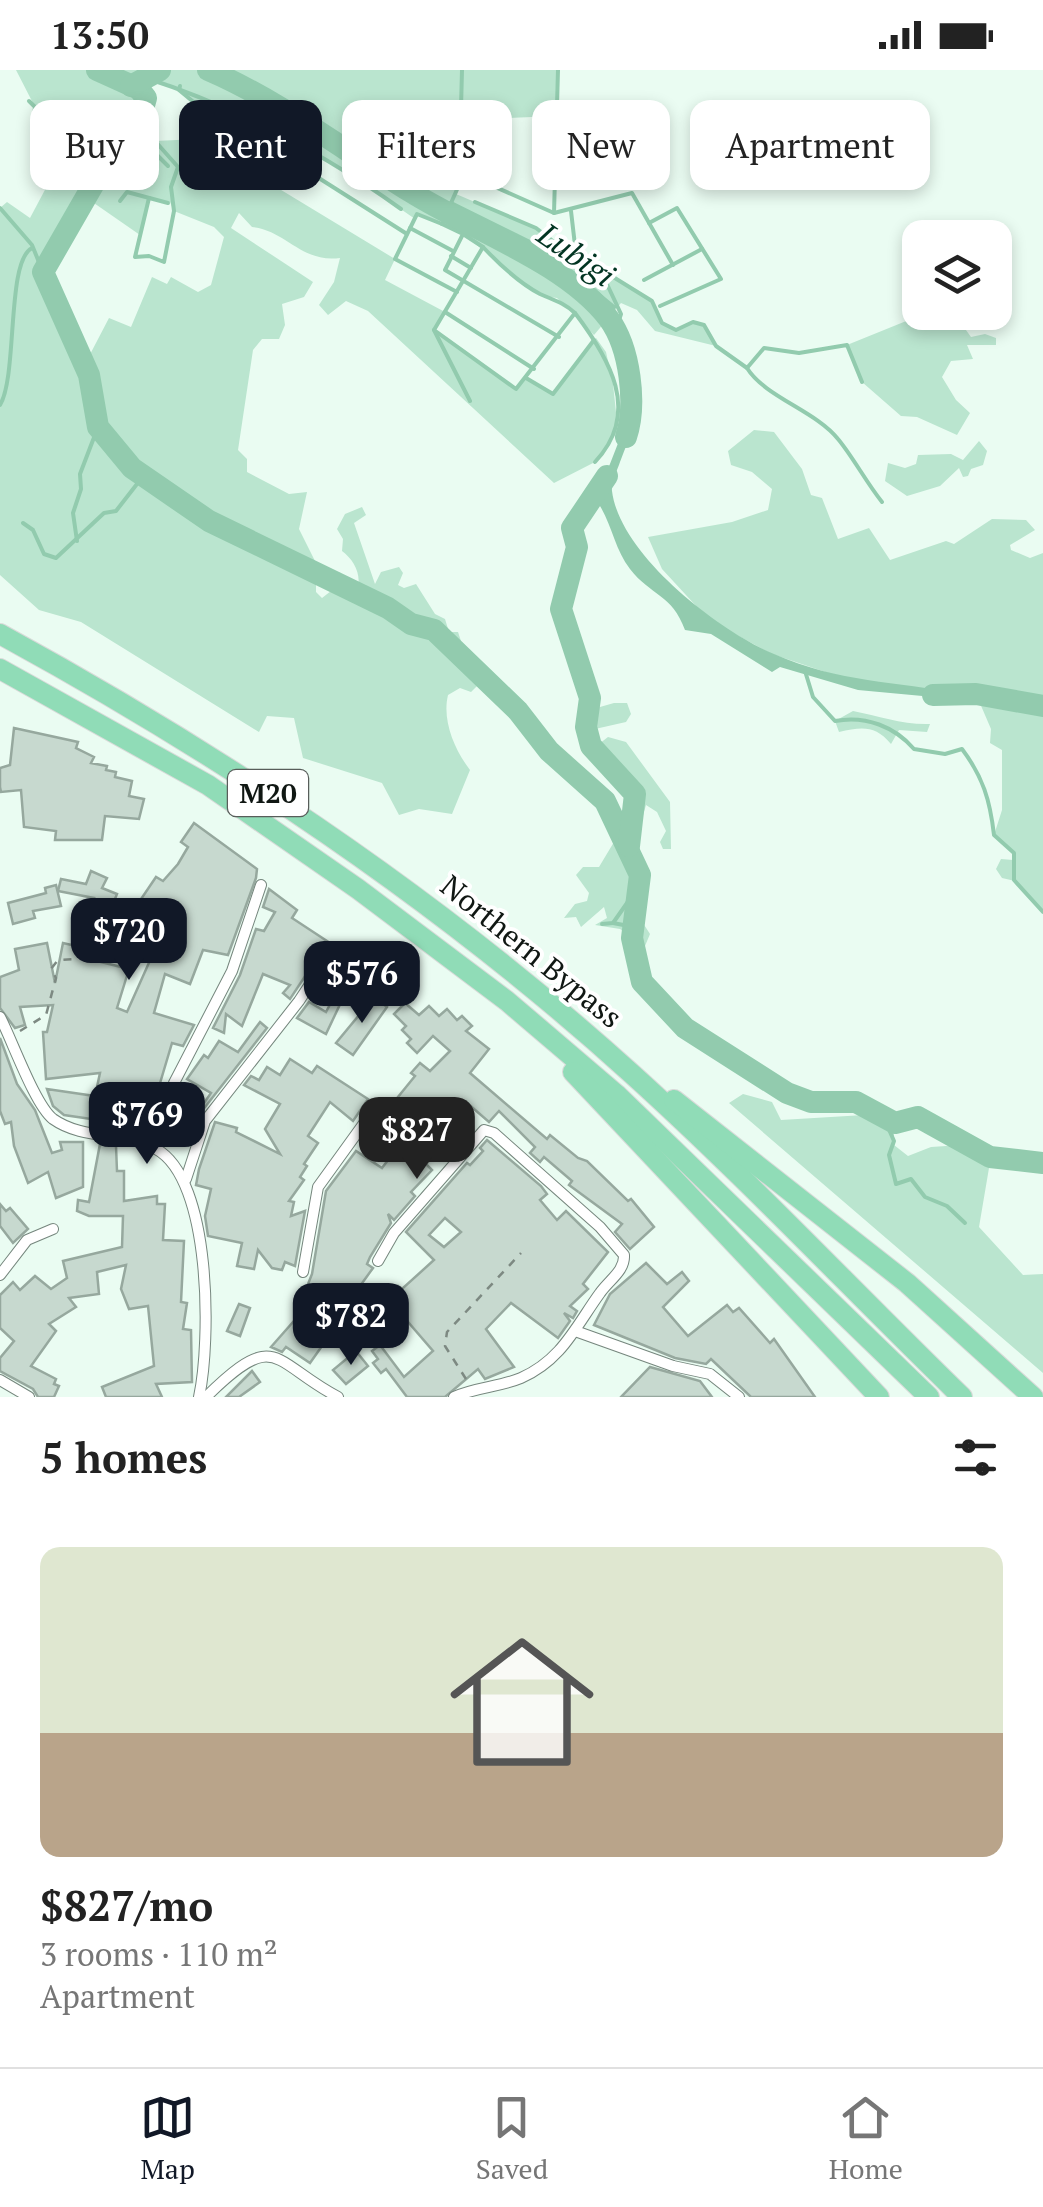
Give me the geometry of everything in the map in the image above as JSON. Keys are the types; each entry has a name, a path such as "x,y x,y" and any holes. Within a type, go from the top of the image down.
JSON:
{"highway":[{"name":"Northern Bypass","path":"0,634 164,727 262,790 411,893 520,978 633,1075 962,1397"},
{"name":"Northern Bypass","path":"0,669 208,785 342,878 507,1001 616,1094 929,1397"},
{"path":"520,978 907,1283 1033,1397"},
{"path":"507,1001 880,1397"}],"street":[{"path":"156,1148 174,1083 232,970 260,885"},
{"path":"202,1397 204,1310 197,1224 186,1180 193,1149 208,1116 299,1001 330,954"},
{"path":"0,1017 50,1117 89,1134 156,1148 186,1180"},
{"path":"303,1272 318,1187 370,1114"},
{"path":"378,1261 394,1234 480,1132 489,1130 600,1227 624,1255 623,1267 603,1288 578,1332 554,1356 524,1376 454,1397"},
{"path":"0,1275 27,1240 52,1229"},
{"path":"578,1332 673,1366 710,1374 739,1397"},
{"path":"202,1397 250,1361 266,1356 294,1364 338,1397"},
{"path":"0,1380 29,1397"}],"path":[{"path":"10,1036 40,1023 53,1001 56,978 52,970 58,960 77,959"},
{"path":"471,1390 444,1346 447,1332 521,1254"}],"shaded area":[{"path":"16,70 92,70 122,86 139,89 146,98 31,100"},
{"path":"103,70 558,70 557,100 532,100 532,117 512,118 512,100 342,100 342,169 322,157 322,100 190,100 169,84 143,77 136,84"},
{"path":"179,140 179,190 281,190 395,259 385,280 445,312 434,331 516,388 526,378 553,394 596,338 606,352 618,431 595,462 554,483 368,311 346,301 328,315 319,305 334,282 340,258 315,256 275,234 252,227 239,213 231,228 313,282 304,297 282,304 285,325 279,339 262,339 253,350 238,450 247,459 247,472 289,494 307,492 299,529 316,563 316,592 322,598 331,591 329,570 341,573 338,589 344,593 358,586 357,571 342,551 343,539 337,529 345,514 362,507 366,515 354,523 375,584 381,572 399,567 403,573 398,585 404,588 416,584 435,614 445,619 449,632 458,632 461,641 452,660 478,685 471,692 460,688 448,695 451,734 470,770 452,814 419,809 399,815 382,783 303,758 294,718 267,716 259,732 81,622 39,610 0,575 0,208 7,202 30,218 45,190 94,190 159,190 159,141","holes":["94,190 91,201 140,235 149,199 170,202 174,211 214,227 224,237 211,285 198,292 171,277 167,284 152,277 131,327 109,318 85,364 43,272"]},
{"path":"372,190 456,190 456,194 536,228 567,252 652,301 662,323 676,329 693,322 704,325 716,346 655,331 637,310 621,303 594,335 557,298 543,296 528,286 463,234 418,214 415,219"},
{"path":"902,323 902,330 966,330 971,337 985,334 996,338 996,345 967,345 973,359 951,361 942,377 956,400 970,413 957,435 917,417 901,416 862,382 847,345"},
{"path":"631,410 634,435 624,451 612,491 619,515 633,540 675,588 727,628 798,664 845,676 962,694 944,698 858,690 780,667 772,672 711,634 685,630 674,609 630,569 603,510 590,493 592,481 608,469"},
{"path":"754,430 774,432 802,469 811,495 822,498 838,539 869,528 890,560 946,541 954,544 992,519 1026,520 1035,530 1010,545 1011,550 1030,558 1043,553 1043,912 1015,881 1002,878 996,869 1001,859 1013,860 1014,853 994,835 1002,810 1002,750 990,743 991,729 976,694 852,681 772,654 720,626 662,569 648,537 732,522 768,510 772,489 752,472 731,465 728,451"},
{"path":"979,441 987,451 983,465 971,469 968,476 963,477 959,468 940,486 907,496 885,481 888,463 905,468 916,464 918,455 951,454 963,460"},
{"path":"576,543 581,544 574,587 563,614 555,607 556,599"},
{"path":"627,703 631,714 626,722 595,729 582,724 586,711"},
{"path":"853,711 930,724 927,732 899,730 891,744 868,729 839,732 835,721"},
{"path":"608,737 626,742 670,802 671,849 663,849 660,842 666,831 657,812 646,805 627,871 631,882 642,885 641,920 650,934 645,946 620,929 595,925 607,918 604,907 581,927 576,917 564,918 575,904 587,901 589,893 576,875 583,867 599,867 632,812 634,796 596,758 599,744"},
{"path":"743,1094 772,1102 781,1120 864,1115 894,1126 894,1145 908,1156 931,1147 976,1144 989,1168 979,1227 1023,1275 1043,1274 1043,1373 729,1103"}],"building":[{"path":"14,728 78,742 76,748 94,757 91,763 107,766 106,770 116,772 115,777 132,781 129,796 144,799 139,819 105,816 102,840 55,840 56,831 24,827 21,790 1,792 0,787 0,768 10,765"},
{"path":"194,823 257,869 256,878 228,955 203,950 190,984 165,974 154,1013 194,1025 183,1046 172,1043 152,1110 157,1111 150,1136 104,1127 105,1121 64,1115 53,1106 47,1089 95,1096 100,1073 46,1079 43,1032 47,1032 53,1005 20,1007 25,1025 15,1028 0,1008 0,977 19,970 15,949 47,943 55,983 63,943 76,946 79,918 92,920 88,948 98,949 97,961 129,969 117,1008 127,1012 160,938 141,928 134,950 115,945 121,925 88,912 94,898 58,891 61,879 86,884 91,871 107,878 102,888 117,894 110,911 131,914 156,877 163,881 178,864 188,847 181,842"},
{"path":"56,885 61,906 33,911 35,918 13,924 8,903 46,893 45,888"},
{"path":"269,889 297,910 292,918 333,945 323,949 290,999 283,993 290,985 263,974 242,1026 226,1014 224,1033 213,1028 240,975 256,929 264,931 275,912 263,907"},
{"path":"338,953 360,962 326,1034 297,1018 309,1002 326,1012 336,993 330,991 338,973 330,969"},
{"path":"374,997 387,1007 353,1055 336,1043"},
{"path":"405,1003 419,1015 429,1006 439,1016 447,1009 457,1020 462,1016 472,1026 466,1031 489,1049 470,1073 547,1139 550,1135 587,1161 628,1201 631,1199 654,1227 630,1249 615,1232 622,1224 569,1185 572,1181 544,1157 540,1162 530,1153 535,1147 499,1111 489,1122 466,1102 428,1141 438,1151 426,1164 432,1170 411,1192 415,1196 394,1220 388,1214 391,1223 370,1257 367,1264 373,1268 360,1286 372,1296 352,1334 359,1340 349,1352 329,1336 310,1363 286,1347 282,1352 271,1347 300,1314 297,1312 312,1274 326,1191 356,1151 382,1168 404,1139 389,1126 385,1131 376,1124 415,1076 411,1073 420,1063 430,1071 450,1051 433,1036 417,1053 407,1043 411,1039 402,1030 406,1026 394,1014"},
{"path":"260,1022 267,1028 198,1116 192,1133 172,1124 180,1100 200,1109 211,1093 187,1079 204,1055 208,1058 219,1041 238,1052"},
{"path":"0,1038 17,1084 35,1110 52,1153 62,1150 60,1142 83,1142 83,1187 56,1198 48,1172 28,1183 14,1146 11,1122 5,1124 0,1111"},
{"path":"290,1059 312,1073 317,1066 368,1099 353,1121 330,1102 308,1136 318,1143 304,1164 307,1166 300,1177 304,1180 289,1201 294,1202 291,1216 305,1211 295,1266 285,1262 282,1270 272,1268 258,1250 254,1269 237,1266 242,1243 208,1236 205,1216 211,1189 196,1185 199,1169 215,1122 237,1128 236,1132 280,1154 265,1129 280,1104 244,1085 251,1076 259,1080 267,1067 280,1075"},
{"path":"487,1140 541,1186 547,1194 540,1200 557,1220 566,1211 608,1252 583,1284 588,1289 570,1306 577,1311 573,1318 564,1313 570,1321 558,1338 511,1303 486,1329 514,1367 485,1379 478,1369 445,1397 407,1397 386,1369 381,1373 373,1363 378,1359 372,1351 380,1345 404,1377 433,1351 396,1308 389,1318 377,1310 398,1286 402,1289 434,1260 406,1232 467,1163 470,1165 483,1151 480,1148","holes":["445,1218 461,1232 444,1247 429,1235"]},
{"path":"100,1144 116,1146 117,1171 124,1171 124,1201 157,1196 157,1204 165,1204 163,1240 184,1241 181,1302 187,1303 183,1329 191,1330 192,1382 156,1384 162,1397 106,1397 102,1387 154,1366 148,1306 129,1309 121,1289 126,1265 97,1272 99,1294 69,1298 76,1307 49,1324 56,1331 31,1366 56,1379 54,1384 59,1386 54,1397 38,1397 33,1389 0,1371 0,1358 14,1341 0,1328 0,1295 13,1282 20,1290 35,1276 51,1289 67,1278 63,1261 122,1247 123,1216 89,1216 77,1211 78,1200 89,1202"},
{"path":"0,1204 6,1211 10,1208 28,1229 13,1243 0,1226"},
{"path":"646,1263 667,1284 682,1272 689,1281 663,1307 688,1336 727,1305 733,1312 739,1308 770,1343 774,1339 815,1397 751,1397 711,1359 706,1364 675,1358 594,1325 610,1294"},
{"path":"239,1304 250,1308 240,1336 227,1331"},
{"path":"356,1351 368,1366 346,1384 333,1370"},
{"path":"650,1367 700,1381 712,1397 621,1397"},
{"path":"252,1371 260,1382 239,1397 226,1397"}],"waterway":[{"path":"97,70 139,89 146,98 141,116 112,152 43,272 89,375 98,427 132,468 209,521 388,608 411,624 434,630 518,711 549,751 605,801 640,875 632,938 642,982 685,1028 787,1093 811,1102 856,1102 895,1123 918,1117 990,1157 1043,1163"},
{"name":"Lubigi","path":"131,86 160,70"},
{"name":"Lubigi","path":"208,70 286,111 435,206 543,264 591,299 609,319 627,360 631,409 626,437"},
{"path":"447,212 459,185 462,70"},
{"path":"502,190 554,213 558,70"},
{"path":"143,77 212,102 277,132 401,209"},
{"path":"180,86 179,90 191,100"},
{"path":"29,101 35,107 34,115 61,133 107,151 153,151 168,166"},
{"path":"159,146 179,168"},
{"path":"149,198 135,257 149,256 164,262 174,211 171,187 178,167"},
{"path":"322,180 407,234"},
{"path":"120,201 127,192 168,203"},
{"path":"554,213 632,193 673,265"},
{"path":"475,202 536,228 567,252 575,266 606,282 621,314 621,350"},
{"path":"451,203 540,247 614,307"},
{"path":"0,208 32,245 43,272"},
{"path":"649,223 677,208 721,279 660,306"},
{"path":"571,211 576,254 652,301 662,323 676,330 693,322 704,325 716,346 747,368 764,348 799,353 847,345 862,382"},
{"path":"449,213 442,224 417,214 395,259 457,292"},
{"path":"442,224 463,234 445,270 559,337"},
{"path":"467,224 463,234 483,247 434,330 470,401"},
{"path":"410,228 453,251"},
{"path":"434,330 516,389 575,313 524,284 483,247"},
{"path":"0,405 9,370 19,274 24,257 32,248"},
{"path":"644,280 702,249"},
{"path":"451,256 471,268"},
{"path":"445,312 534,369"},
{"path":"575,313 609,367 618,405 609,443 595,462"},
{"path":"526,378 553,394 594,340"},
{"path":"747,368 766,387 829,429 882,502"},
{"path":"77,541 73,513 81,489 80,474 98,427"},
{"path":"23,523 33,530 44,554 56,558 104,513 116,511 137,484 137,471"},
{"name":"Lubigi","path":"607,476 572,528 577,547 561,609 590,698 586,727 591,746 635,794 629,846"},
{"path":"805,671 813,697 835,721 879,724 914,749 945,754 962,749 984,789 994,835 1014,853 1014,880 1043,912"},
{"name":"Lubigi","path":"933,695 976,694 1043,706"},
{"path":"602,924 613,923 639,886"},
{"path":"613,923 634,927"},
{"path":"884,1118 894,1141 889,1155 896,1184 911,1179 925,1197 947,1206 965,1223"}]}
